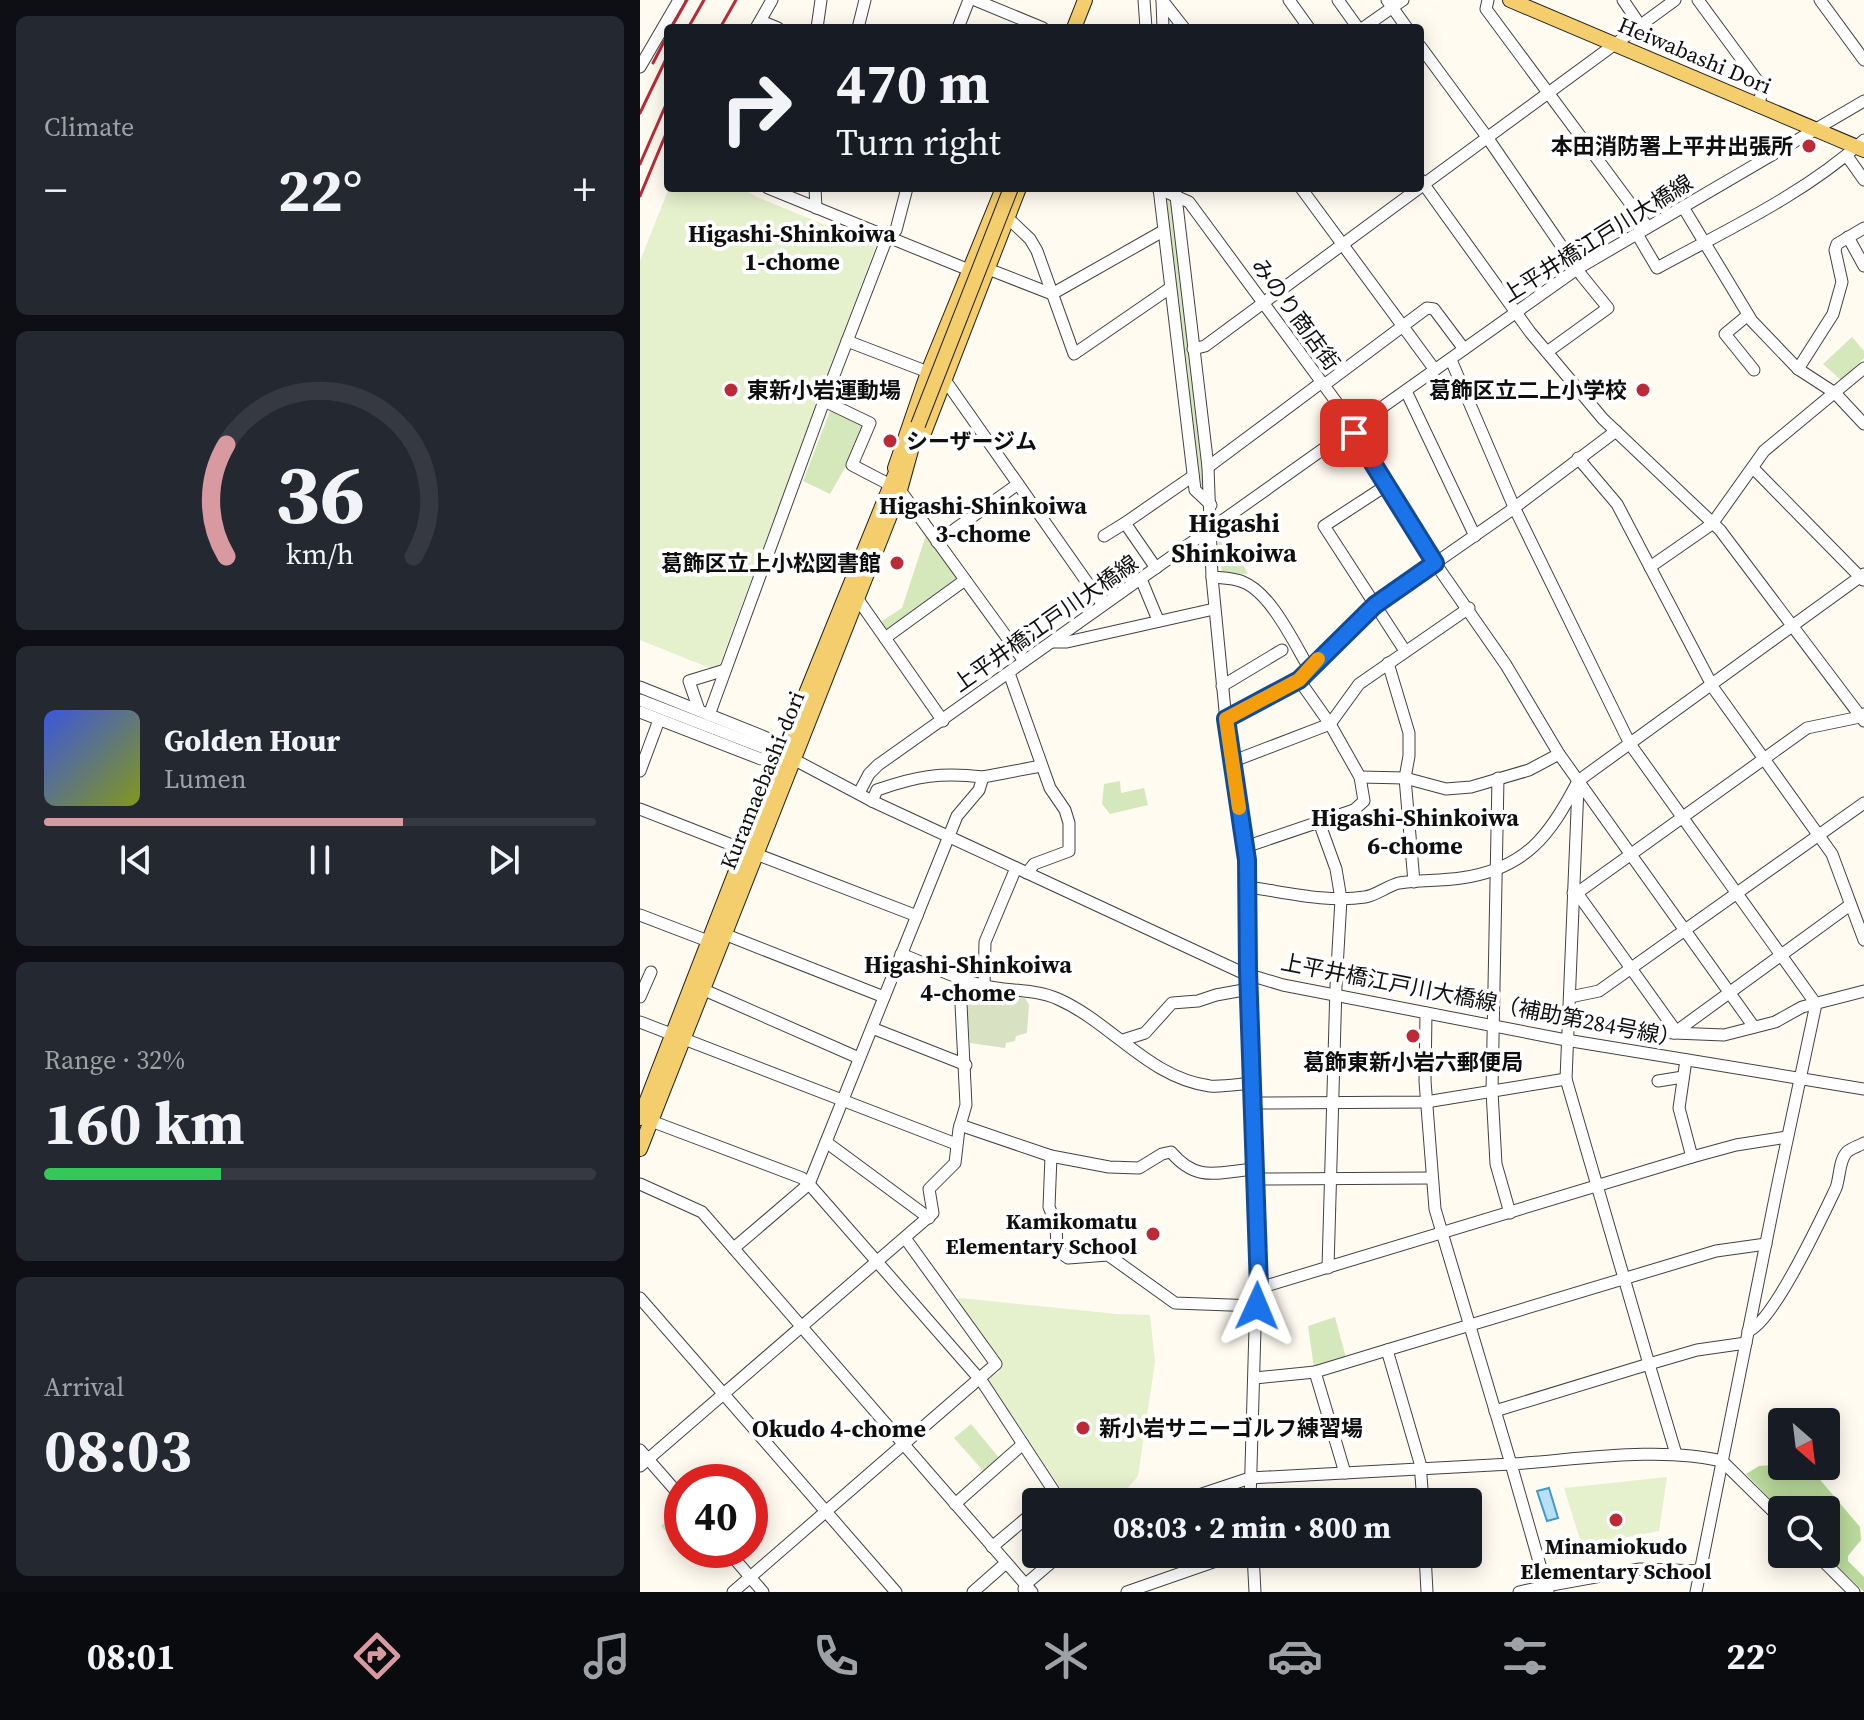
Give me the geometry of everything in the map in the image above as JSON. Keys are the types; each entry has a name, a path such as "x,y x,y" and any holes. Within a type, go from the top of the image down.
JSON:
{"main road":[{"path":"1067,24 1076,0"},
{"path":"1076,24 1085,0"},
{"path":"1083,24 1092,0"},
{"name":"Heiwabashi Dori","path":"1510,0 1858,148"},
{"path":"895,487 904,436 1001,192"},
{"name":"Kuramaebashi-dori","path":"677,1036 702,989 724,934 750,852 1009,192"},
{"path":"895,487 945,380 1018,192"},
{"path":"961,290 971,290 976,300"},
{"name":"Kuramaebashi-dori","path":"787,757 857,598 895,487"},
{"name":"Kuramaebashi-dori","path":"640,1149 643,1118 677,1036 708,941 750,852"}],"street":[{"path":"665,24 679,0"},
{"path":"758,24 772,0"},
{"path":"818,24 821,0"},
{"path":"859,24 865,0"},
{"path":"960,24 969,0"},
{"path":"975,0 1033,24"},
{"path":"1144,0 1146,24"},
{"path":"1162,0 1163,24"},
{"path":"1162,0 1181,24"},
{"path":"1289,0 1306,24"},
{"path":"1338,0 1357,24"},
{"path":"1488,0 1486,9 1642,230 1657,268 1773,206 1858,148 1864,180"},
{"path":"1623,0 1640,25"},
{"path":"1424,183 1675,0"},
{"path":"1698,0 1762,87 1759,107"},
{"path":"1820,0 1864,60"},
{"path":"1365,24 1394,2 1405,24"},
{"path":"640,67 664,26"},
{"path":"1424,51 1577,269 1608,308 1547,352"},
{"name":"上平井橋江戸川大橋線","path":"859,793 878,765 1516,311 1577,269 1864,101"},
{"path":"1424,189 1547,352 1616,431 1720,530 1863,717 1807,728 1575,893"},
{"path":"778,192 969,270 1052,294 1163,231"},
{"path":"815,192 816,208"},
{"path":"704,712 725,670 847,341 889,238 896,230 906,192"},
{"path":"1159,192 1195,490 1211,505"},
{"path":"1175,192 1208,467 1214,609 1222,686 1248,887 1259,1288 1250,1488"},
{"name":"みのり商店街","path":"1175,192 1189,202 1351,422 1435,563 1469,608 1559,754 1754,1027"},
{"path":"1304,192 1435,370"},
{"path":"1193,349 1205,346 1412,192"},
{"path":"1683,207 1748,315 1775,348 1798,369 1835,393 1864,424"},
{"path":"1008,218 1033,244 1074,354 1170,288"},
{"path":"1798,369 1833,314 1842,282 1835,250 1837,244 1864,228"},
{"path":"1848,237 1864,266"},
{"path":"1208,467 1427,308 1434,309 1464,349"},
{"path":"1748,315 1725,334 1754,370"},
{"path":"847,341 928,372"},
{"path":"1451,360 1514,507 1630,744 1816,1004 1696,1592"},
{"path":"1650,567 1712,524 1764,451 1864,368"},
{"path":"945,380 1103,605"},
{"path":"1406,391 1475,536"},
{"path":"824,401 870,423 852,465 895,487 1024,661"},
{"path":"1226,719 1299,680 1375,605 1475,536 1616,431"},
{"path":"1578,458 1617,504 1712,684 1832,854 1856,911 1864,940"},
{"path":"1248,887 1341,899 1368,897 1396,884 1462,878 1496,871 1526,853 1549,832 1578,781 1863,577 1754,469"},
{"path":"1104,536 1193,476"},
{"path":"937,542 1018,484"},
{"path":"1387,485 1324,526 1405,651"},
{"path":"1125,523 1156,568"},
{"path":"1212,577 1241,581 1258,590 1309,668"},
{"path":"1141,579 1158,620"},
{"path":"885,638 965,580"},
{"path":"857,598 943,721"},
{"path":"1231,762 1330,724 1359,684 1469,608"},
{"path":"1051,642 1067,642 1214,609"},
{"path":"1222,686 1282,650"},
{"path":"1388,663 1409,733 1405,778 1414,882"},
{"path":"704,712 689,681 725,670"},
{"path":"984,986 985,942 1022,870 1069,851 1069,823 1065,810 1050,788 1041,766 1009,673"},
{"path":"1245,847 1354,810 1364,801 1360,777 1330,724 1299,680"},
{"path":"641,694 704,712 767,738 787,757"},
{"path":"641,694 787,757 859,793"},
{"path":"640,712 761,759 787,757"},
{"path":"640,771 659,720"},
{"path":"1360,777 1405,778 1446,789 1471,787 1529,770 1559,754"},
{"path":"872,801 877,790 915,777 956,774 983,777 1041,766"},
{"path":"734,1248 809,1184 957,816 979,790 983,777"},
{"path":"1498,778 1492,1091 1496,1164 1510,1213"},
{"path":"1578,781 1566,1079 1676,1454"},
{"name":"上平井橋江戸川大橋線（補助第284号線）","path":"859,793 1249,975 1336,996 1566,1040 1864,1089"},
{"path":"1570,997 1599,991 1864,803"},
{"path":"640,809 917,916"},
{"path":"1319,822 1336,869 1341,899 1328,1268"},
{"path":"1575,893 1632,968 1673,1027 1674,1033"},
{"path":"1674,1033 1782,955 1856,911"},
{"path":"640,915 708,941"},
{"path":"724,934 884,997"},
{"path":"901,954 984,986 1045,994 1062,1000 1123,1040 1145,1059 1182,1078 1207,1086 1253,1083"},
{"path":"640,997 651,972"},
{"path":"664,1480 643,1458 723,1394 933,1213 929,1189 955,1163 956,1144 966,1105 961,1004 967,981"},
{"path":"702,989 859,1058"},
{"path":"1123,1040 1145,1033 1172,1003 1194,1002 1249,989"},
{"path":"1568,1023 1724,1035 1775,1022 1802,1007 1864,991"},
{"path":"1426,1013 1426,1102 1435,1209 1547,1589"},
{"path":"640,1022 956,1144"},
{"path":"872,1028 966,1065"},
{"path":"1686,1060 1679,1108 1692,1157"},
{"path":"1658,1081 1683,1077"},
{"path":"1254,1103 1426,1102 1566,1079"},
{"path":"643,1118 802,1178 809,1184 978,1379 1052,1488"},
{"path":"960,1125 1051,1156 1109,1167 1139,1168 1171,1152 1193,1172 1331,1179 1432,1178"},
{"path":"1259,1288 1692,1157 1736,1145 1787,1137"},
{"path":"826,1142 929,1218"},
{"path":"1495,1411 1747,1337 1757,1328 1800,1258 1837,1184 1848,1151 1864,1143"},
{"path":"1051,1156 1049,1207 1056,1224 1057,1250 1068,1258 1108,1255 1175,1303 1257,1306"},
{"path":"640,1184 702,1212 1027,1589 1047,1568"},
{"path":"733,1592 996,1364 905,1238"},
{"path":"1255,1378 1315,1372 1716,1251 1766,1244"},
{"path":"640,1298 896,1592"},
{"path":"1387,1350 1421,1469 1422,1488"},
{"path":"1315,1372 1345,1473"},
{"path":"955,1504 1023,1444"},
{"path":"1220,1488 1250,1478 1676,1454 1722,1461 1768,1506"},
{"path":"992,1547 1022,1522"},
{"path":"973,1592 1006,1563"},
{"path":"742,1568 763,1592"},
{"path":"1127,1592 1196,1568"},
{"path":"1254,1568 1255,1592"},
{"path":"1426,1568 1427,1592"},
{"path":"1830,1568 1854,1592"},
{"path":"1519,1592 1640,1569 1701,1571"}],"green space":[{"name":"東新小岩運動場","path":"667,192 749,192 876,246 718,669 640,640 640,261"},
{"path":"1165,198 1170,198 1172,202 1206,492 1197,487"},
{"path":"1852,337 1864,351 1864,358 1841,380 1823,364"},
{"path":"830,411 865,425 830,494 803,481"},
{"path":"1223,527 1248,574 1222,573 1217,531"},
{"path":"927,532 964,580 889,632 884,631 882,621 902,608"},
{"path":"1120,781 1121,793 1144,788 1148,805 1110,814 1102,804 1104,784"},
{"path":"969,991 1025,998 1029,1005 1027,1033 1016,1036 1015,1041 1006,1043 1005,1048 970,1043"},
{"name":"新小岩サニーゴルフ練習場","path":"955,1300 1150,1315 1155,1362 1138,1476 1128,1488 1061,1488 988,1379 999,1372 1001,1362"},
{"path":"1335,1317 1346,1358 1314,1368 1308,1326"},
{"path":"971,1424 1001,1460 986,1474 954,1438"},
{"path":"1768,1465 1768,1480 1820,1480 1834,1496 1768,1497 1746,1474 1759,1466"},
{"path":"1667,1477 1659,1531 1582,1546 1564,1488"},
{"path":"1840,1503 1860,1527 1861,1540 1848,1556 1848,1561 1864,1577 1864,1592 1839,1568"}],"water":[{"path":"1549,1488 1558,1518 1547,1521 1537,1491"}],"railway":[{"path":"673,24 687,0"},
{"path":"690,24 704,0"},
{"path":"722,24 736,0"},
{"path":"653,63 664,42"},
{"path":"640,113 664,63"},
{"path":"640,164 664,109"},
{"path":"640,196 664,139"}],"slow traffic":[{"path":"1239,808 1226,719 1299,680 1318,659"}],"place":[{"name":"本田消防署上平井出張所","path":"1809,146"},
{"name":"東新小岩運動場","path":"731,390"},
{"name":"葛飾区立二上小学校","path":"1643,390"},
{"name":"シーザージム","path":"890,441"},
{"name":"葛飾区立上小松図書館","path":"897,563"},
{"name":"葛飾東新小岩六郵便局","path":"1413,1036"},
{"name":"Kamikomatu Elementary School","path":"1153,1234"},
{"name":"新小岩サニーゴルフ練習場","path":"1083,1428"},
{"name":"Minamiokudo Elementary School","path":"1616,1520"}],"district":[{"name":"Higashi-Shinkoiwa 1-chome","path":"792,247"},
{"name":"Higashi-Shinkoiwa 3-chome","path":"983,519"},
{"name":"Higashi Shinkoiwa","path":"1234,538"},
{"name":"Higashi-Shinkoiwa 6-chome","path":"1415,831"},
{"name":"Higashi-Shinkoiwa 4-chome","path":"968,978"},
{"name":"Okudo 4-chome","path":"839,1428"}],"route":[{"path":"1257,1306 1259,1288 1247,860 1226,719 1299,680 1375,605 1435,563 1354,433"}]}
